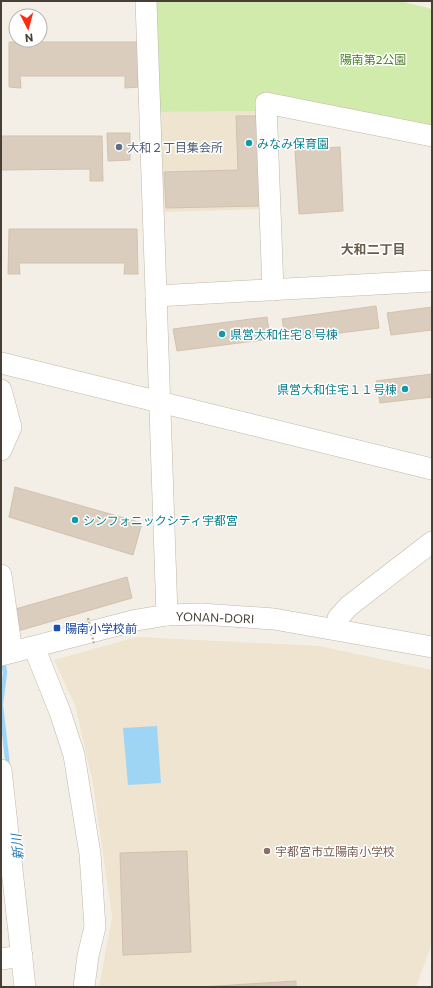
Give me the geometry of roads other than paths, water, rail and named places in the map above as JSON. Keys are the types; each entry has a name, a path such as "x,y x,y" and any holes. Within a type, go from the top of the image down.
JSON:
{"street":[{"path":"146,1 167,615"},
{"path":"273,290 266,103 432,136"},
{"path":"156,296 432,281"},
{"path":"1,363 432,469"},
{"path":"1,390 11,427 1,450"},
{"path":"338,618 349,606 432,542"},
{"path":"1,575 7,654"},
{"path":"201,614 256,608 338,618 432,633"},
{"path":"201,614 254,629 432,659"},
{"name":"YONAN-DORI","path":"7,654 137,620 167,615 201,614 274,620 432,647"},
{"path":"34,647 60,712 74,755 90,854 95,927 88,956 84,987"},
{"path":"1,770 7,877 22,956 25,987"},
{"path":"1,958 22,956"}],"water":[{"path":"157,726 161,783 128,785 123,728"}],"waterway":[{"name":"新川","path":"1,703 5,673 3,659"},
{"name":"新川","path":"1,706 8,767"}],"place":[{"name":"みなみ保育園","path":"249,143"},
{"name":"大和２丁目集会所","path":"119,147"},
{"name":"県営大和住宅８号棟","path":"222,334"},
{"name":"県営大和住宅１１号棟","path":"405,389"},
{"name":"シンフォニックシティ宇都宮","path":"75,520"},
{"name":"陽南小学校前","path":"57,628"},
{"name":"宇都宮市立陽南小学校","path":"267,851"}],"district":[{"name":"大和二丁目","path":"373,249"}],"park label":[{"name":"陽南第2公園","path":"373,59"}]}
